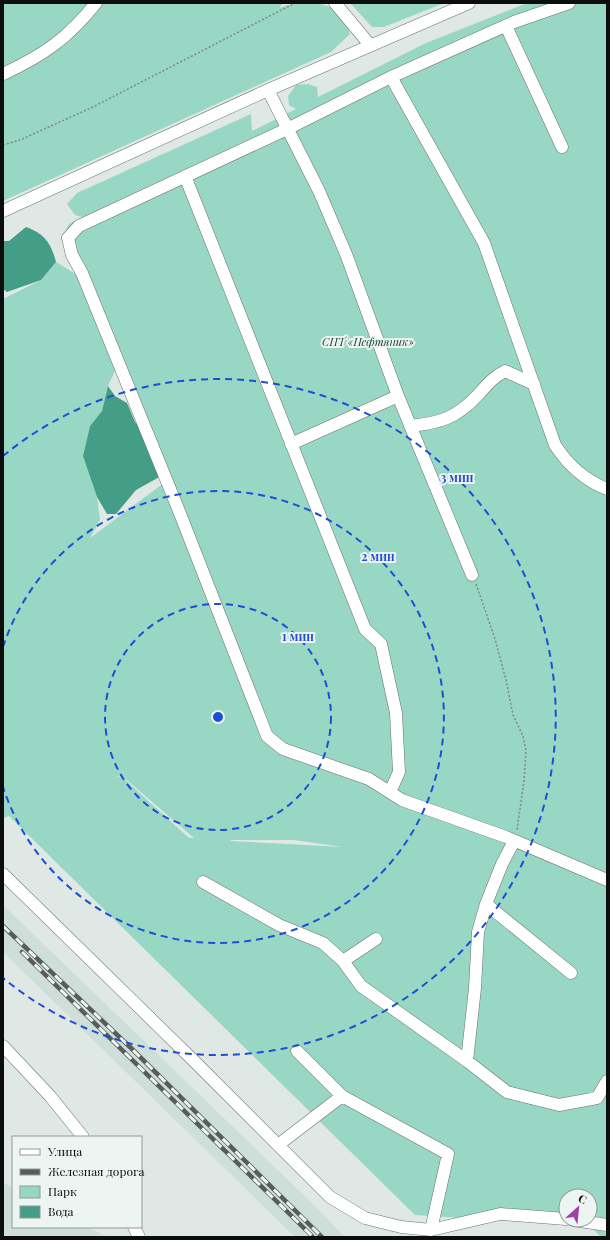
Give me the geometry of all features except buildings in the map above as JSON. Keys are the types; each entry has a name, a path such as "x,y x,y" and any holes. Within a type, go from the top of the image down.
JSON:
{"street":[{"path":"3,74 33,60 62,40 84,18 96,3"},
{"path":"335,3 370,44"},
{"path":"3,211 370,44 469,3"},
{"path":"569,3 506,26 391,77 287,129 79,226 68,238 72,255 82,273 179,510 267,736 283,750 369,779 402,800 514,842 607,880"},
{"path":"506,26 562,147"},
{"path":"391,77 484,242 555,445 566,463 584,477 607,489"},
{"path":"268,90 319,191 346,254 398,396 472,575"},
{"path":"185,176 365,629 381,644 396,713 399,772 390,792"},
{"path":"410,426 430,424 456,415 495,376 505,371 534,384"},
{"path":"291,444 398,396"},
{"path":"467,1062 475,988 478,932 486,904 502,864 514,842"},
{"path":"3,874 330,1197 365,1218 401,1227 431,1230 500,1214 558,1218"},
{"path":"203,882 279,925 323,943 343,961 362,986 506,1092 559,1105 597,1098 607,1081"},
{"path":"486,904 571,973"},
{"path":"343,961 376,939"},
{"path":"4,1048 50,1096 82,1136"},
{"path":"297,1051 342,1096 448,1154 431,1230"},
{"path":"278,1145 342,1096"},
{"path":"134,1228 139,1237"}],"path":[{"path":"3,145 20,140 93,107 295,3"},
{"path":"472,575 486,610 506,680 513,715 523,736 526,750 521,808 514,842"}],"shaded area":[{"path":"3,905 316,1207 345,1237 295,1237 3,952"},
{"path":"3,1182 12,1187 12,1228 90,1228 107,1237 3,1237"}],"green space":[{"path":"3,3 283,3 279,8 287,5 313,3 330,7 344,16 350,34 331,52 3,201"},
{"path":"350,3 444,3 384,27 372,27"},
{"name":"СНТ «Нефтяник»","path":"527,3 607,3 607,1237 601,1237 592,1228 598,1228 598,1188 558,1188 558,1224 415,1215 9,816 3,818 3,299 41,280 56,262 77,275 61,239 69,224 82,217 75,215 67,204 77,193 251,114 252,131 296,109 289,105 288,96 296,85 308,84 317,87 318,97 426,43","holes":["117,366 168,480 90,538 100,520 97,497 83,456 90,426 102,411 108,386","121,775 194,838 189,838 121,776 111,779","294,840 343,847 231,841"]}],"water":[{"path":"26,227 38,232 46,240 52,249 56,262 41,280 7,292 3,289 3,241 9,241"},
{"path":"108,386 115,396 127,403 135,422 146,435 163,475 136,490 116,514 107,514 97,497 83,456 90,426 102,411"}],"railway":[{"path":"3,926 132,1049 322,1237"},
{"path":"22,952 312,1236"}]}
